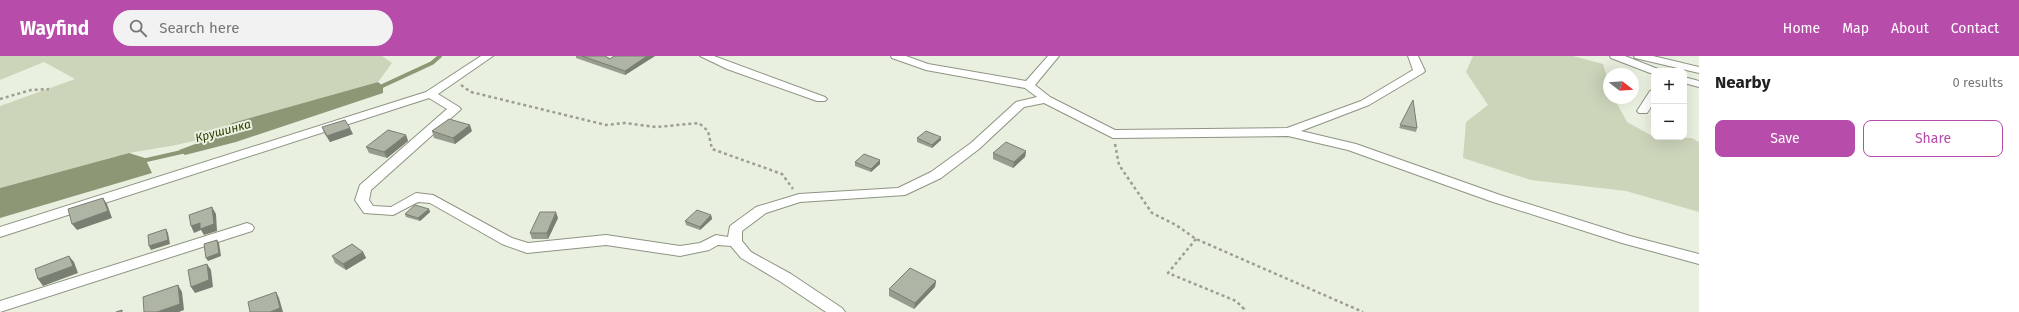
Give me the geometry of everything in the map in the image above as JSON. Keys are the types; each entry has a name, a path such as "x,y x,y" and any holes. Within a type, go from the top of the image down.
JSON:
{"street":[{"path":"0,232 430,94 488,56"},
{"path":"704,56 821,99"},
{"path":"896,56 926,67 1029,85 1046,98 1113,134 1288,132 1352,147 1495,198 1627,240 1699,259"},
{"path":"1029,85 1054,56"},
{"path":"1288,132 1365,103 1419,71 1413,56"},
{"path":"1615,56 1651,70"},
{"path":"1639,56 1699,70"},
{"path":"1687,81 1699,84"},
{"path":"430,94 454,109 365,188 362,200 369,210 393,211 416,197 434,199 507,240 527,248 606,240 680,251 704,248 716,240 735,242"},
{"path":"836,312 786,278 746,256 735,242 735,229 761,210 799,198 900,192 936,175 948,167 975,146 1020,104 1046,98"},
{"path":"1643,111 1651,98"},
{"path":"0,307 247,228"}],"path":[{"path":"450,82 465,87 471,92 606,125 625,123 656,127 699,123 708,130 712,149 782,174 799,198"},
{"path":"0,99 31,90 49,89"},
{"path":"1113,134 1119,165 1152,213 1176,225 1196,239 1363,312"},
{"path":"1196,239 1168,273 1236,301 1244,309 1243,312"}],"shaded area":[{"path":"0,56 382,56 392,63 378,82 232,123 217,136 129,153 0,188 0,106 75,79 44,62 0,80"},
{"path":"1473,56 1573,56 1603,64 1604,68 1603,104 1617,104 1627,122 1651,135 1651,140 1687,140 1687,138 1692,138 1699,142 1699,212 1626,191 1531,180 1463,158 1466,122 1488,105 1466,72"}],"water":[{"path":"378,82 383,86 383,93 236,142 185,155 179,150 217,136 232,123"},
{"path":"129,153 145,158 152,173 0,218 0,188"}],"building":[{"path":"582,56 605,56 610,59 614,56 647,56 625,71"},
{"path":"1413,100 1417,128 1400,125"},
{"path":"449,119 470,125 453,138 432,131"},
{"path":"345,120 350,128 327,136 322,127"},
{"path":"388,130 406,135 384,152 366,147"},
{"path":"926,131 941,137 932,145 917,138"},
{"path":"1006,142 1026,151 1014,162 993,153"},
{"path":"864,154 880,160 871,169 855,162"},
{"path":"103,198 108,211 72,224 68,209"},
{"path":"415,205 429,209 418,218 405,214"},
{"path":"212,207 214,224 200,229 200,223 191,226 189,215"},
{"path":"697,210 711,215 700,227 685,221"},
{"path":"540,212 556,212 547,233 530,233"},
{"path":"166,229 168,240 149,246 148,235"},
{"path":"217,240 219,253 206,258 204,244"},
{"path":"352,244 363,252 343,264 332,256"},
{"path":"69,256 73,266 38,279 35,269"},
{"path":"207,264 209,280 191,287 188,270"},
{"path":"910,268 936,281 915,303 889,289"},
{"path":"178,285 180,304 157,312 144,312 143,297"},
{"path":"276,292 280,308 270,312 250,312 248,302"}],"waterway":[{"name":"Крушинка","path":"378,88 432,63 440,56"},
{"name":"Крушинка","path":"142,161 186,151"}]}
